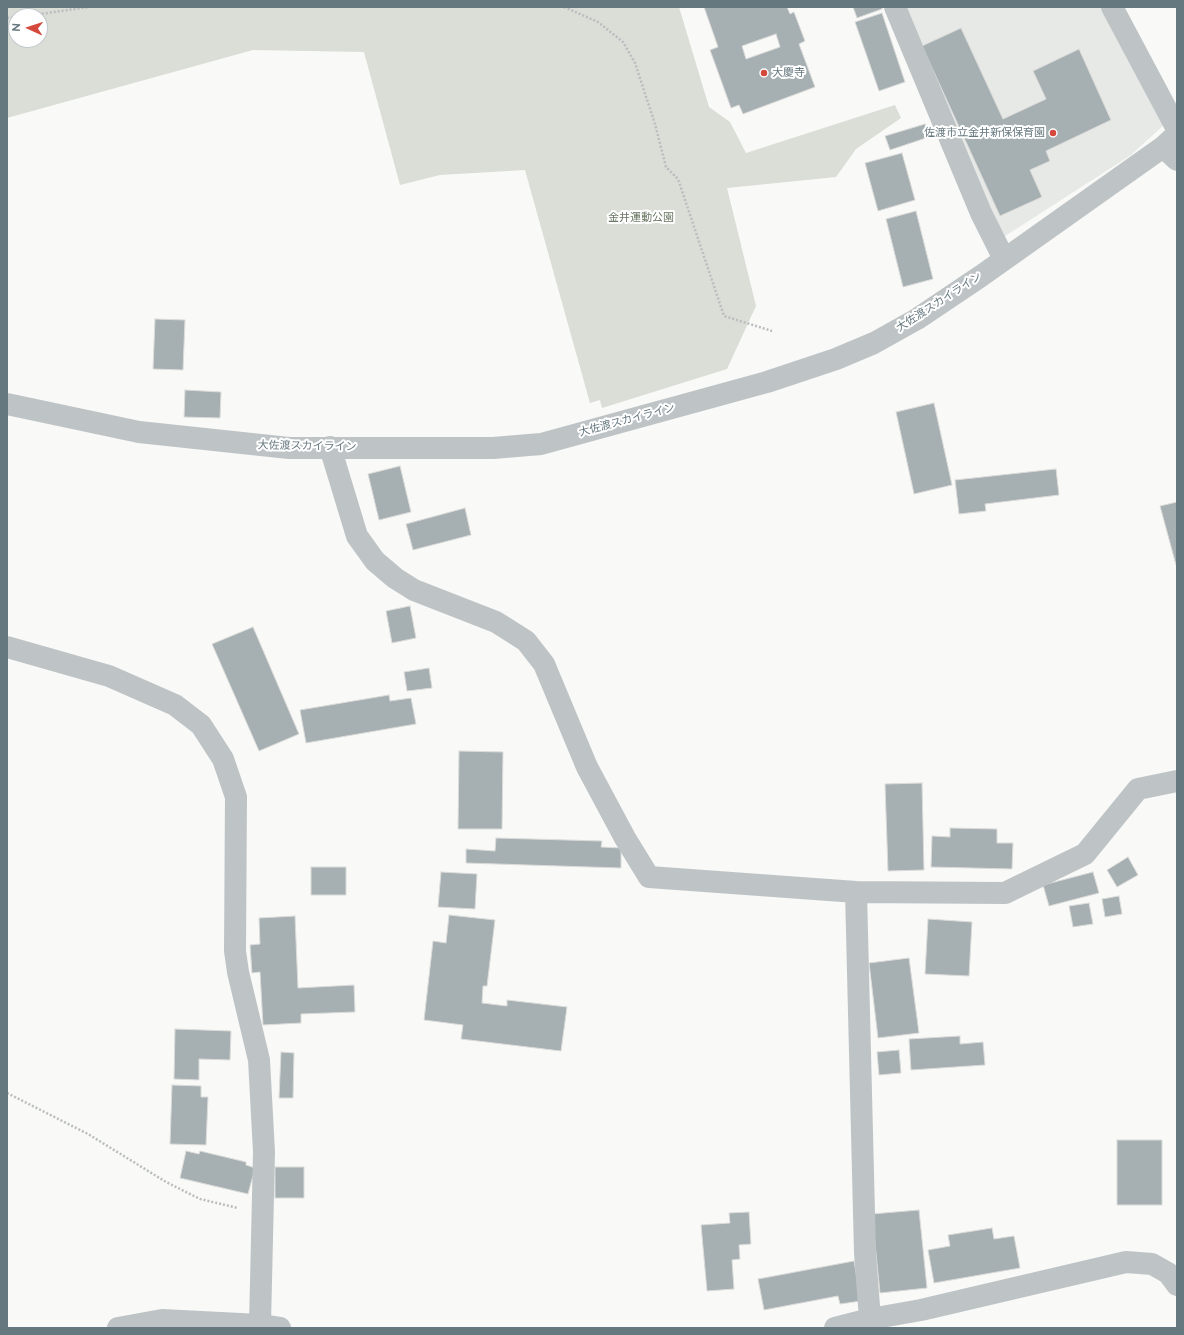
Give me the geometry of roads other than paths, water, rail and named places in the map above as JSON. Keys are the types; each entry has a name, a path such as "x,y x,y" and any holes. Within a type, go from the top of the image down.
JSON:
{"street":[{"path":"895,7 981,213 1004,259"},
{"path":"1112,7 1177,129"},
{"name":"大佐渡スカイライン","path":"7,404 139,432 289,448 493,448 541,444 759,384 836,359 874,343 917,319 1172,147"},
{"path":"330,447 357,536 375,561 395,578 414,590 496,622 526,641 544,664 587,767 625,838 649,877 856,892 1005,893 1085,854 1138,789 1177,781"},
{"path":"7,647 109,676 175,705 201,725 223,759 236,797 235,951 238,972 259,1060 264,1152 263,1213 270,1326 162,1320 118,1328"},
{"path":"856,892 865,1253 870,1319"},
{"path":"835,1328 870,1319 929,1308 1126,1262 1152,1264 1168,1273 1177,1285"}],"place":[{"name":"大慶寺","path":"764,73"},
{"name":"佐渡市立金井新保保育園","path":"1053,133"}],"park label":[{"name":"金井運動公園","path":"641,218"}]}
